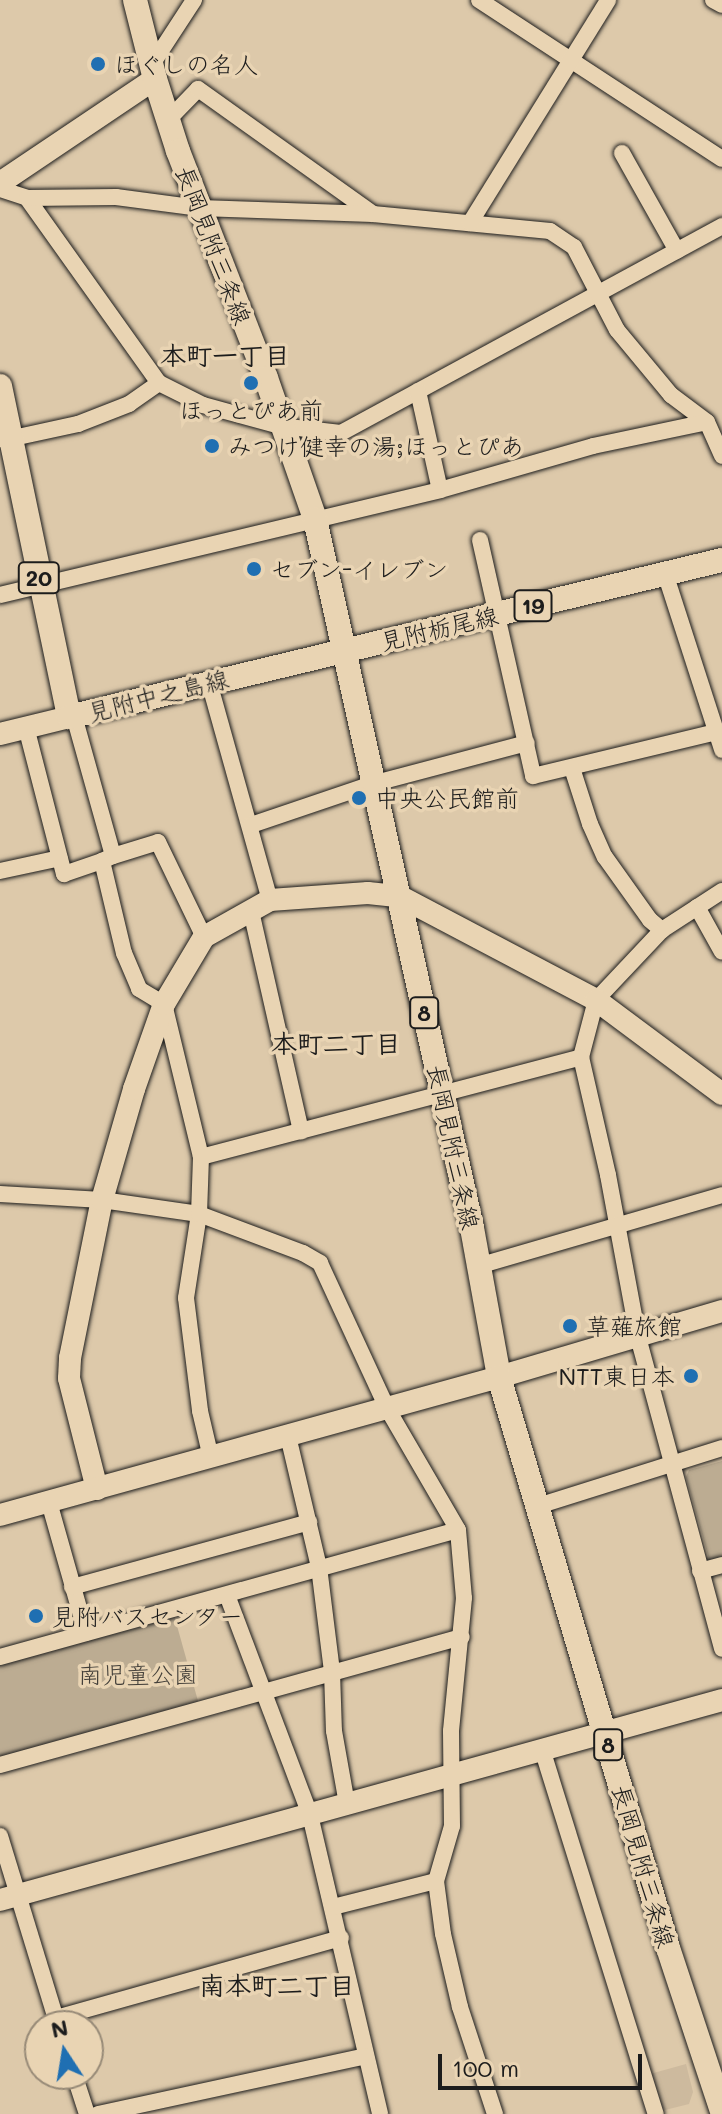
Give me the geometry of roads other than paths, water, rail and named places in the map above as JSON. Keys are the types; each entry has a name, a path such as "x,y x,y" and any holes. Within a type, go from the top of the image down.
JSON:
{"main road":[{"name":"長岡見附三条線","path":"135,0 168,120 266,378 280,426 315,519 442,1093 499,1377 668,1948 722,2111"},
{"name":"見附中之島線","path":"0,386 5,440 71,717 343,650"},
{"name":"見附栃尾線","path":"343,650 722,560"}],"street":[{"path":"0,183 153,73 194,0"},
{"path":"479,0 722,159"},
{"path":"470,223 608,0"},
{"path":"713,0 722,5"},
{"path":"168,120 198,89 373,214"},
{"path":"622,153 677,251"},
{"path":"0,189 27,198 116,197 200,208 373,214 550,231 574,247 617,330 671,395 707,422 720,446"},
{"path":"27,198 159,383 203,405 280,426 341,433 722,226"},
{"path":"5,440 78,424 129,404 159,383"},
{"path":"418,391 440,490"},
{"path":"0,595 440,490 593,446 707,422"},
{"path":"480,540 533,776 716,732"},
{"path":"665,573 722,750"},
{"path":"209,682 251,825 261,906 301,1131"},
{"path":"0,734 71,717 108,858 124,953 139,989 164,1004 201,1157 199,1214 186,1298 200,1411 211,1458"},
{"path":"26,727 64,874 158,842 204,937"},
{"path":"251,825 372,784 527,743"},
{"path":"572,768 590,824 605,857 650,920 662,930"},
{"path":"0,871 60,858"},
{"path":"722,891 662,930 596,1000 581,1057 618,1224 638,1337 722,1649"},
{"path":"97,1489 69,1378 102,1200 134,1089 164,1004 204,937 261,906 368,893 399,896 596,1000 722,1094"},
{"path":"697,907 722,952"},
{"path":"201,1157 581,1057"},
{"path":"0,1194 102,1200 199,1214 303,1253 320,1263 387,1408 458,1530 464,1598 451,1731 452,1826 436,1881 443,1934 460,2007 495,2114"},
{"path":"478,1266 722,1195"},
{"path":"0,1515 499,1377 722,1311"},
{"path":"288,1436 319,1567 332,1672 334,1731 347,1804"},
{"path":"538,1506 722,1448"},
{"path":"49,1502 86,1633"},
{"path":"72,1587 309,1522"},
{"path":"0,1657 458,1530"},
{"path":"700,1571 722,1565"},
{"path":"227,1595 310,1815 380,2114"},
{"path":"0,1765 462,1637"},
{"path":"8,1898 722,1700"},
{"path":"542,1749 656,2114"},
{"path":"0,1836 8,1898 52,2010"},
{"path":"333,1907 436,1881"},
{"path":"98,2010 341,1938"},
{"path":"98,2114 366,2056"},
{"path":"79,2090 87,2114"}],"place":[{"name":"ほぐしの名人","path":"98,64"},
{"name":"ほっとぴあ前","path":"251,383"},
{"name":"みつけ健幸の湯;ほっとぴあ","path":"212,446"},
{"name":"セブン-イレブン","path":"254,569"},
{"name":"中央公民館前","path":"359,798"},
{"name":"草薙旅館","path":"570,1326"},
{"name":"NTT東日本","path":"691,1376"},
{"name":"見附バスセンター","path":"36,1616"}],"district":[{"name":"本町一丁目","path":"225,356"},
{"name":"本町二丁目","path":"336,1044"},
{"name":"南本町二丁目","path":"277,1986"}],"park label":[{"name":"南児童公園","path":"138,1674"}]}
